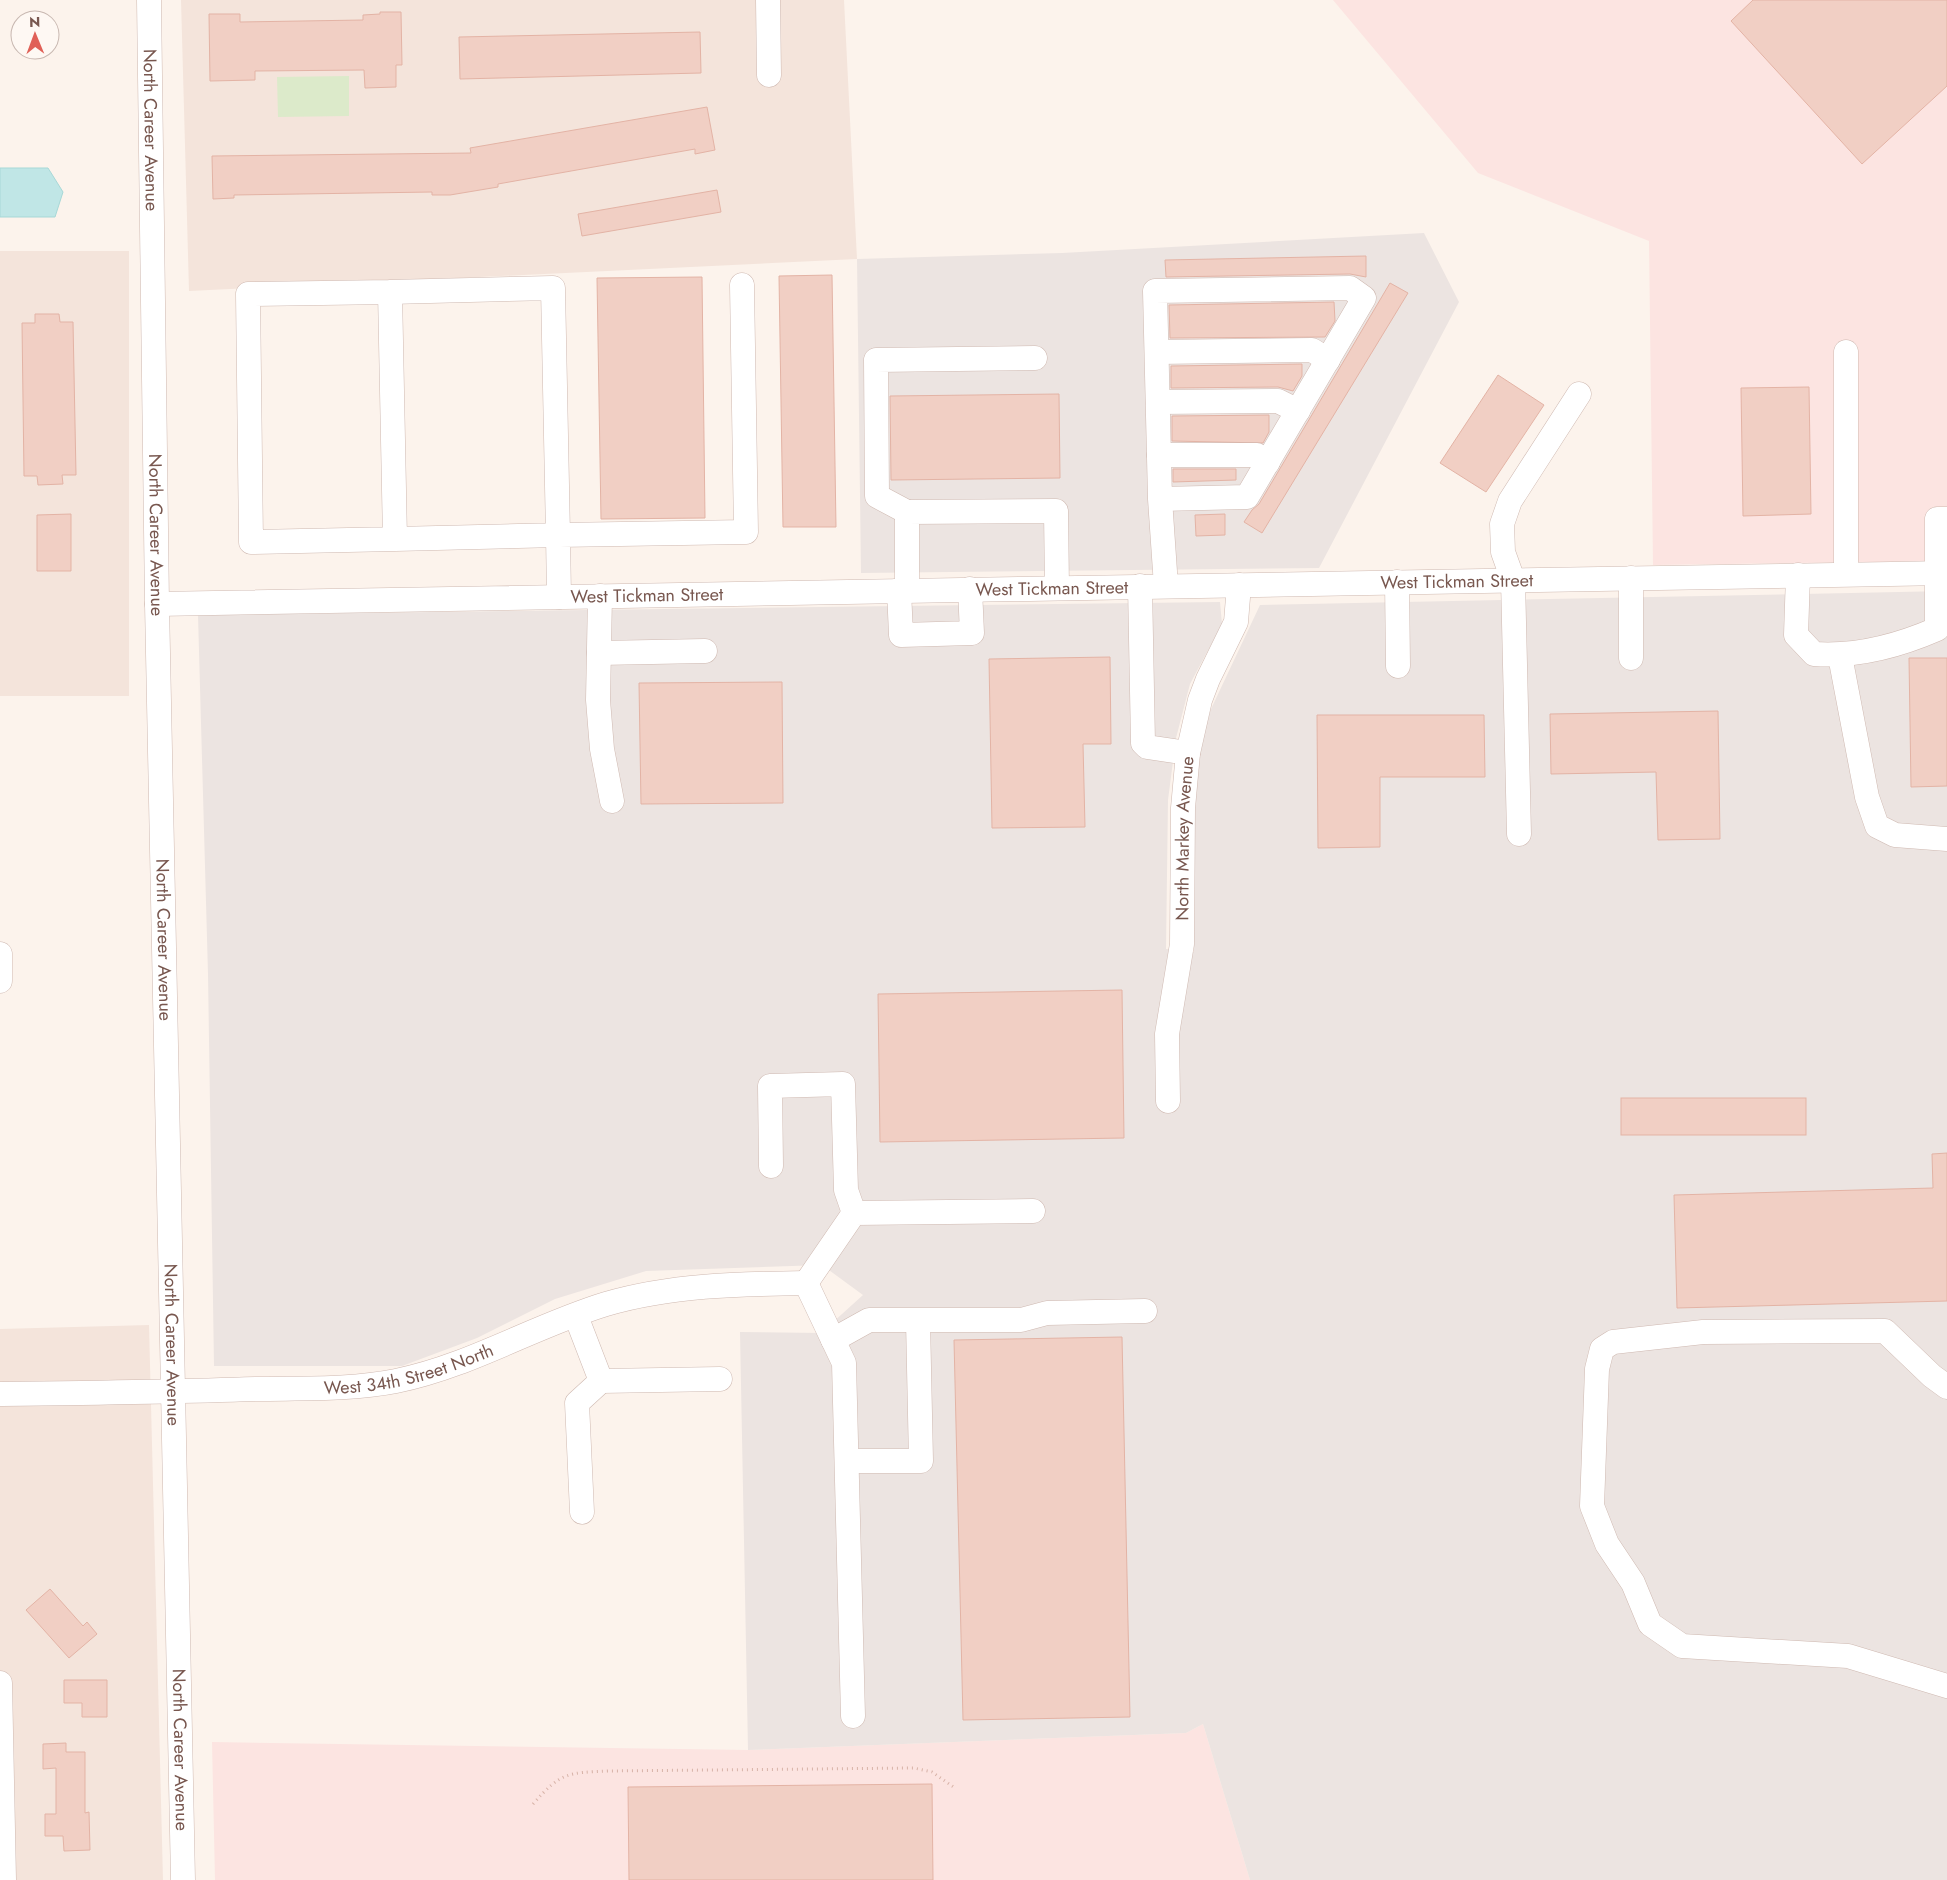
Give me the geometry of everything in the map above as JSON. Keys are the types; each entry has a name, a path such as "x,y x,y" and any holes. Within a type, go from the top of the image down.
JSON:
{"street":[{"name":"North Career Avenue","path":"149,0 156,604 183,1880"},
{"path":"768,0 769,75"},
{"path":"559,596 558,535 553,288 248,294 251,542 395,538 558,535 746,532 742,285"},
{"path":"1160,499 1248,497 1364,298 1350,288 1155,291 1160,499 1166,586"},
{"path":"390,292 395,538"},
{"path":"1157,352 1312,350 1328,360"},
{"path":"1846,352 1846,574"},
{"path":"1035,358 876,360 877,496 907,512 1056,511 1057,588"},
{"path":"1519,834 1513,580 1503,552 1502,524 1508,509 1579,394"},
{"path":"1158,402 1278,402 1298,411"},
{"path":"1159,455 1257,455 1268,462"},
{"path":"907,512 901,635 972,632 970,589"},
{"path":"1798,575 1796,635 1814,654 1840,656 1890,646 1942,629 1942,573 1937,519 1947,520"},
{"name":"West Tickman Street","path":"156,604 1942,573"},
{"path":"1631,578 1631,658"},
{"path":"1397,582 1398,666"},
{"name":"North Markey Avenue","path":"1168,1101 1167,1034 1182,944 1183,808 1188,753 1200,700 1208,679 1236,622 1239,585"},
{"path":"1140,586 1143,742 1147,747 1188,753"},
{"path":"600,596 598,700 602,749 612,801"},
{"path":"599,653 705,651"},
{"path":"1840,656 1867,797 1877,826 1895,835 1947,839"},
{"path":"0,954 0,982"},
{"path":"770,1166 770,1086 843,1084 846,1190 854,1214"},
{"path":"854,1214 1033,1211"},
{"path":"853,1716 844,1363 806,1284 854,1214"},
{"name":"West 34th Street North","path":"0,1394 173,1392 338,1387 393,1382 458,1364 604,1305 674,1290 736,1284 806,1284"},
{"path":"834,1340 869,1320 1021,1320 1047,1313 1145,1311"},
{"path":"576,1316 601,1381"},
{"path":"847,1461 921,1461 918,1321"},
{"path":"1947,1387 1932,1376 1885,1331 1704,1332 1613,1342 1602,1349 1597,1369 1592,1506 1607,1544 1633,1583 1650,1624 1682,1646 1848,1656 1947,1686"},
{"path":"582,1512 577,1403 601,1381 720,1379"},
{"path":"0,1683 4,1880"}],"path":[{"path":"534,1804 551,1784 572,1773 608,1771 914,1768 932,1772 955,1788"}],"shaded area":[{"path":"181,0 844,0 857,259 189,291"},
{"path":"1333,0 1947,0 1947,561 1653,565 1649,241 1478,173"},
{"path":"1424,233 1459,302 1319,568 861,573 857,259 1062,253"},
{"path":"0,251 129,251 129,696 0,696"},
{"path":"1947,591 1947,1880 1250,1880 1203,1724 1186,1733 748,1750 740,1332 821,1333 863,1295 822,1265 646,1271 555,1299 477,1338 402,1366 214,1366 208,974 198,615 1220,602 1222,624 1190,684 1176,738 1168,800 1166,949 1194,952 1195,757 1211,709 1260,605"},
{"path":"149,1325 163,1880 0,1880 0,1329"},
{"path":"1203,1724 1250,1880 215,1880 212,1742 748,1750 1186,1733"}],"green space":[{"path":"349,76 349,116 278,117 277,77"}],"water":[{"path":"0,168 48,168 63,192 55,217 0,217"}],"building":[{"path":"1753,0 1947,0 1947,86 1862,164 1731,21"},
{"path":"380,12 401,12 402,65 396,65 396,87 365,88 364,70 255,71 255,80 210,81 209,14 240,14 240,22 363,20 363,15 380,14"},
{"path":"700,32 701,73 460,79 459,37"},
{"path":"707,107 715,150 695,154 695,149 498,184 498,187 450,195 432,195 432,192 234,195 234,198 213,199 212,156 471,153 470,148"},
{"path":"717,190 721,212 582,236 578,214"},
{"path":"1366,256 1366,277 1350,274 1166,277 1165,260"},
{"path":"832,275 836,527 783,527 779,276"},
{"path":"702,277 705,518 601,519 597,278"},
{"path":"1390,283 1408,293 1262,533 1244,522 1252,510 1259,504"},
{"path":"1334,302 1335,321 1325,337 1170,338 1169,305"},
{"path":"35,314 59,314 60,322 73,322 76,475 62,475 63,484 38,485 37,476 24,476 22,323 35,323"},
{"path":"1302,364 1302,376 1293,391 1278,387 1171,388 1171,366"},
{"path":"1498,375 1544,405 1486,492 1440,463"},
{"path":"1809,387 1811,514 1743,516 1741,388"},
{"path":"1059,394 1060,478 891,480 890,396"},
{"path":"1269,415 1269,432 1263,443 1172,441 1172,416"},
{"path":"1173,469 1236,469 1236,480 1173,482"},
{"path":"71,514 71,571 37,571 37,515"},
{"path":"1225,514 1225,535 1196,536 1195,515"},
{"path":"1110,657 1111,744 1083,744 1085,827 992,828 989,659"},
{"path":"1909,658 1947,658 1947,786 1911,787"},
{"path":"782,682 783,803 641,804 639,683"},
{"path":"1718,711 1720,839 1658,840 1656,772 1551,774 1550,714"},
{"path":"1317,715 1484,715 1485,777 1380,777 1380,847 1318,848"},
{"path":"1122,990 1124,1138 880,1142 878,994"},
{"path":"1621,1098 1806,1098 1806,1135 1621,1135"},
{"path":"1947,1153 1947,1301 1677,1308 1674,1195 1933,1188 1932,1154"},
{"path":"1122,1337 1130,1717 963,1720 954,1340"},
{"path":"50,1589 83,1626 87,1622 97,1634 69,1658 26,1610"},
{"path":"64,1680 107,1680 107,1717 82,1717 82,1703 64,1703"},
{"path":"66,1743 66,1752 85,1752 85,1813 89,1812 90,1850 64,1851 63,1836 45,1836 45,1814 56,1814 56,1768 43,1769 43,1744"},
{"path":"932,1784 933,1880 629,1880 628,1787"}]}
